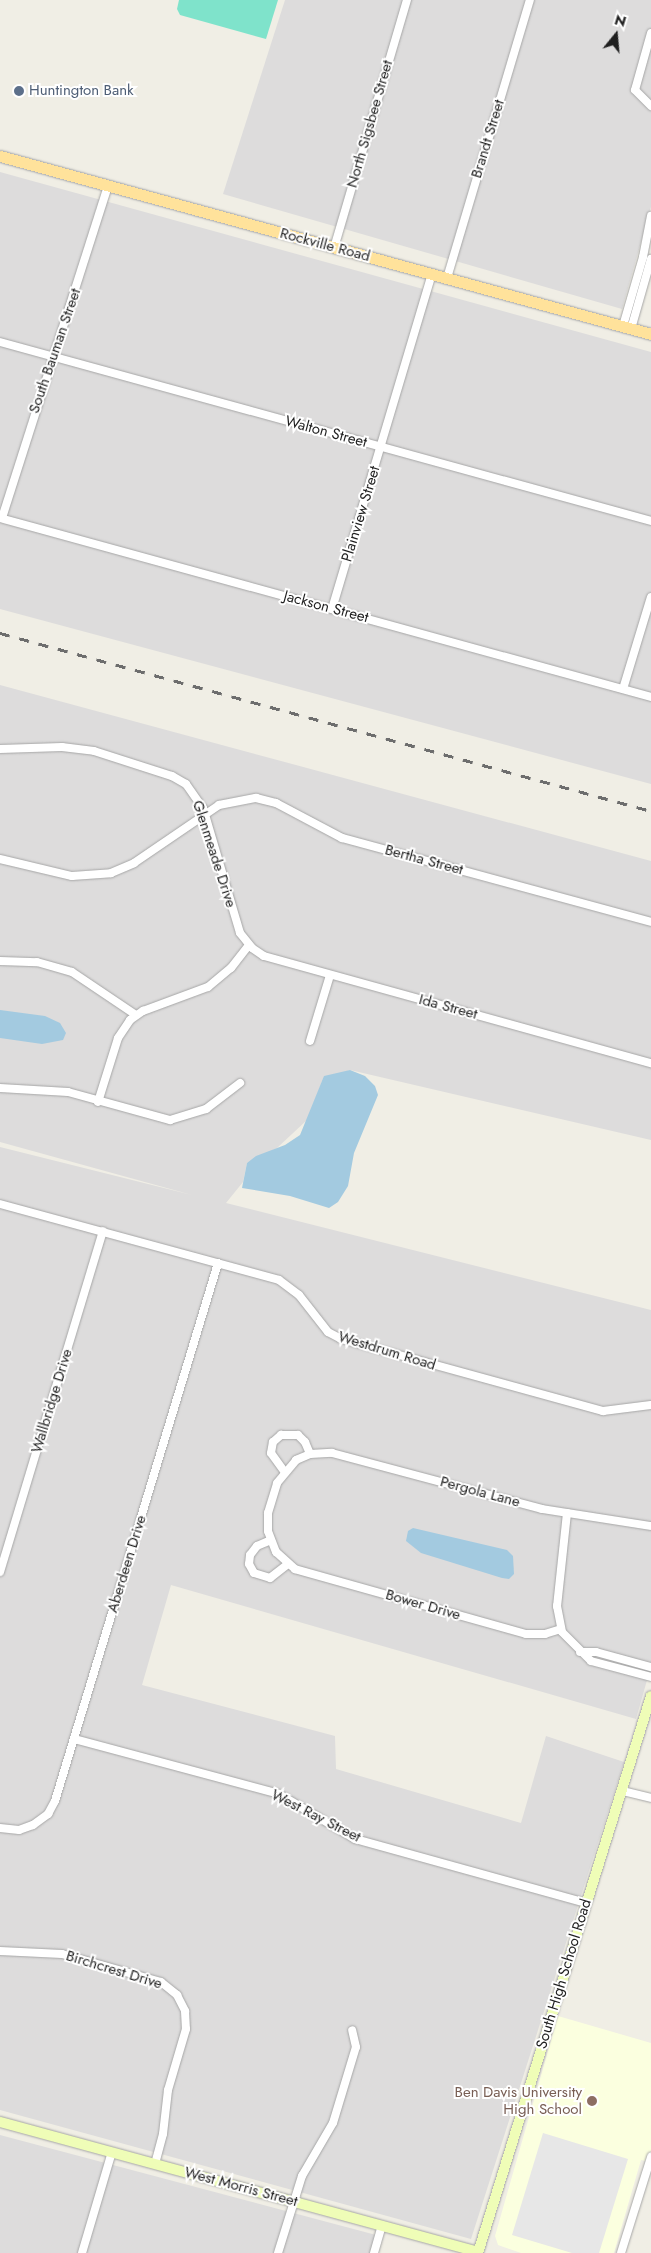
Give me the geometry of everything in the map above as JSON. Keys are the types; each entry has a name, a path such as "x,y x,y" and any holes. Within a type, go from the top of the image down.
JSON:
{"main road":[{"name":"Rockville Road","path":"0,156 651,334"}],"street":[{"name":"North Sigsbee Street","path":"334,248 407,0"},
{"name":"Brandt Street","path":"447,278 530,0"},
{"path":"651,33 635,90 639,98 651,106"},
{"name":"South Bauman Street","path":"1,518 108,185"},
{"path":"627,327 651,216"},
{"path":"627,327 651,259"},
{"name":"Plainview Street","path":"332,609 382,447 432,274"},
{"name":"Walton Street","path":"0,342 651,521"},
{"name":"Jackson Street","path":"1,518 651,697"},
{"path":"623,689 651,597"},
{"name":"Glenmeade Drive","path":"0,749 76,748 110,756 181,781 195,794 204,813 237,926 249,945"},
{"name":"Bertha Street","path":"0,859 72,876 102,875 134,863 204,813 235,799 262,799 342,838 651,922"},
{"path":"98,1102 118,1038 136,1015 208,987 231,968 249,945"},
{"name":"Ida Street","path":"249,945 267,958 651,1063"},
{"path":"0,961 36,962 72,972 136,1015"},
{"path":"310,1042 330,975"},
{"path":"0,1088 64,1092 153,1118 178,1119 206,1110 240,1082"},
{"name":"Westdrum Road","path":"0,1204 218,1263 286,1284 299,1295 324,1328 341,1340 602,1411 651,1404"},
{"name":"Wallbridge Drive","path":"0,1572 103,1231"},
{"name":"Aberdeen Drive","path":"0,1828 27,1828 48,1814 55,1801 218,1263"},
{"path":"271,1540 257,1546 250,1555 249,1564 254,1573 270,1578 288,1564 271,1540 267,1520 272,1498 284,1472 296,1460 310,1454 304,1440 298,1434 281,1435 273,1442 272,1453 284,1472"},
{"name":"Pergola Lane","path":"310,1454 339,1454 542,1509 651,1526"},
{"path":"567,1513 557,1608 561,1629 565,1638 591,1661 651,1677"},
{"name":"Bower Drive","path":"288,1564 301,1571 526,1634 545,1634 561,1629"},
{"path":"580,1652 596,1652 651,1667"},
{"name":"South High School Road","path":"480,2253 586,1903 624,1790 651,1696"},
{"name":"West Ray Street","path":"74,1739 279,1794 359,1840 586,1903"},
{"path":"624,1790 651,1798"},
{"name":"Birchcrest Drive","path":"0,1951 62,1954 170,1987 182,2002 187,2021 174,2069 155,2164"},
{"path":"278,2253 293,2201 306,2166 333,2123 356,2047 352,2030"},
{"name":"West Morris Street","path":"0,2122 480,2253"},
{"path":"82,2253 112,2152"},
{"path":"621,2253 651,2157"},
{"path":"374,2253 382,2225"}],"shaded area":[{"path":"285,0 651,0 651,207 622,309 223,194"},
{"path":"0,172 651,352 651,784 0,609"},
{"path":"0,685 651,861 651,1140 350,1070 322,1082 307,1120 277,1148 247,1163 243,1182 226,1203 651,1310 651,1666 636,1719 171,1585 142,1685 335,1736 336,1769 521,1823 546,1736 624,1762 471,2239 0,2110 0,1147 192,1195 0,1142"},
{"name":"Ben Davis University High School","path":"558,2016 651,2043 651,2162 641,2160 614,2253 521,2253 498,2245 495,2236"},
{"path":"543,2133 628,2159 599,2253 572,2253 512,2235"},
{"path":"0,2135 376,2235 370,2253 0,2253"}],"green space":[{"path":"179,0 278,0 266,39 180,15 177,9"}],"water":[{"path":"0,1010 45,1016 60,1023 66,1033 63,1040 42,1044 0,1038"},
{"path":"350,1070 365,1076 375,1086 378,1095 354,1153 348,1186 338,1202 329,1208 290,1196 242,1188 247,1163 256,1156 285,1145 300,1135 324,1076"},
{"path":"413,1528 507,1550 513,1556 514,1574 509,1579 502,1578 421,1553 406,1541 408,1531"}],"railway":[{"path":"0,633 651,811"}],"place":[{"name":"Huntington Bank","path":"19,91"},
{"name":"Ben Davis University High School","path":"592,2101"}]}
